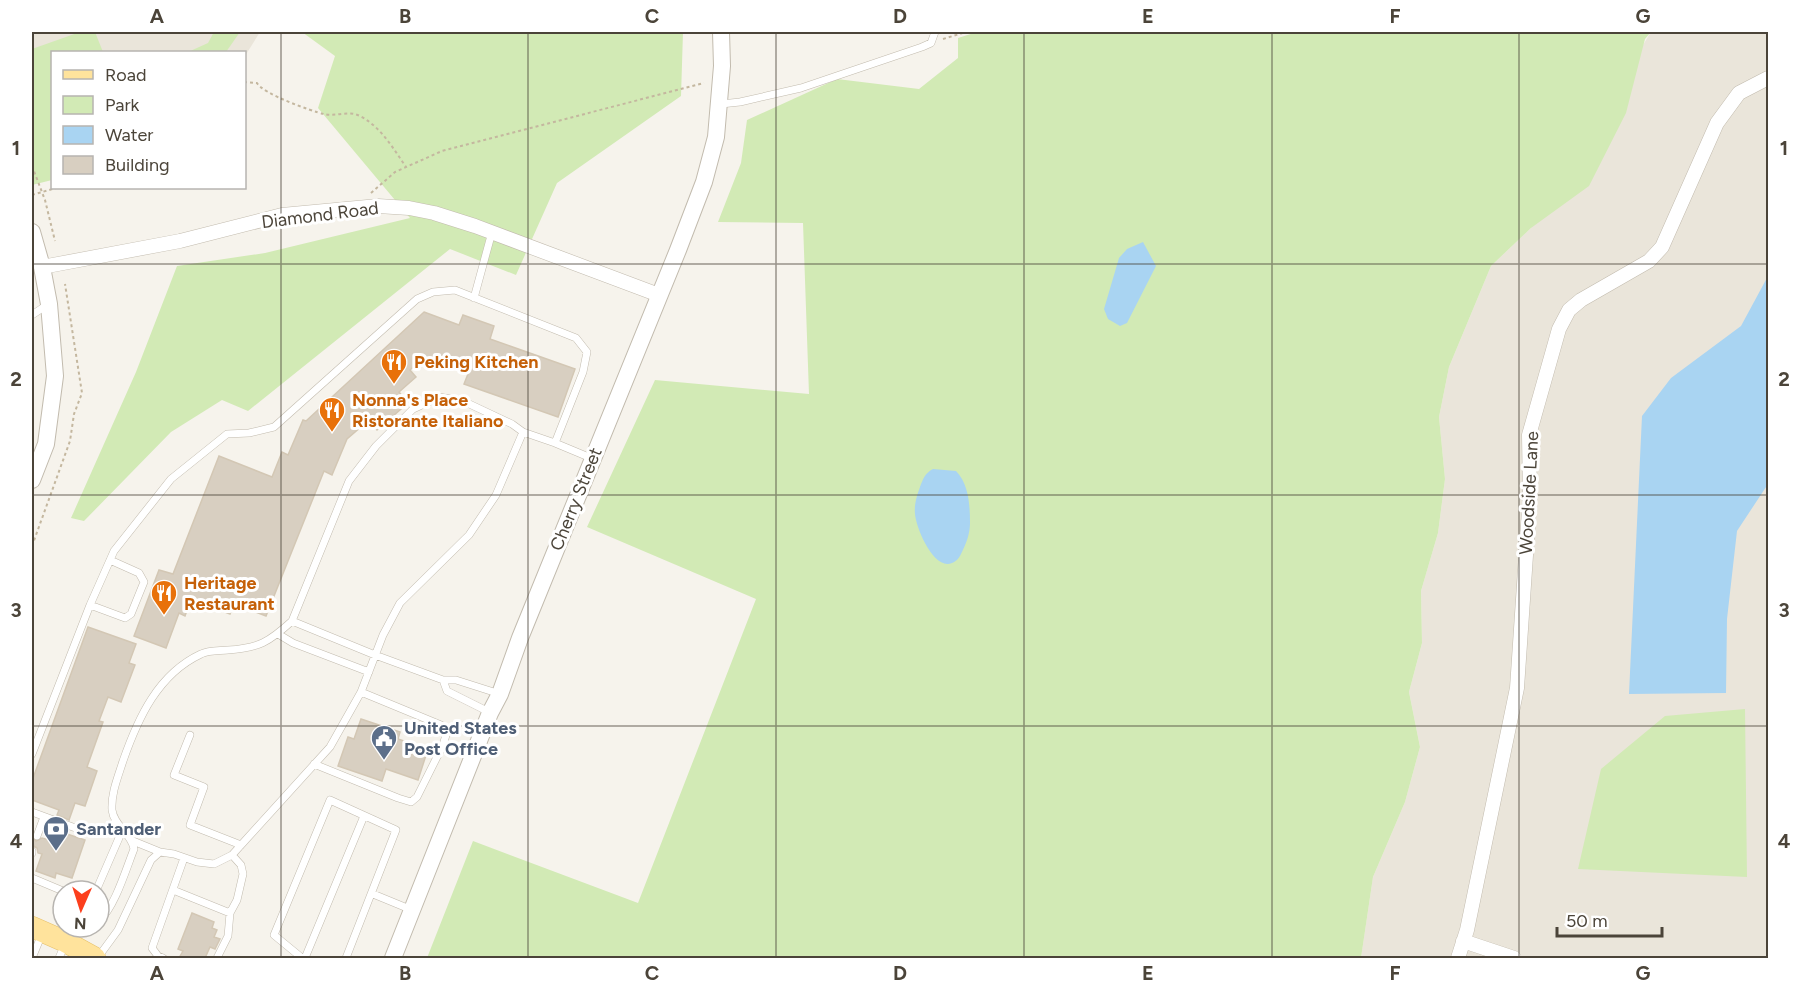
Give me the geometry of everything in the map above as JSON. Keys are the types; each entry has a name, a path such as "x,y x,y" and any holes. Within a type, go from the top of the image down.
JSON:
{"main road":[{"path":"50,939 96,958"}],"street":[{"name":"Cherry Street","path":"393,958 704,182 716,136 720,104 721,32"},
{"name":"Woodside Lane","path":"1458,958 1517,688 1530,496 1529,435 1559,329 1569,310 1581,300 1649,261 1662,247 1718,123 1739,93 1768,78"},
{"name":"Diamond Road","path":"42,267 180,241 282,215 378,206 409,208 434,213 492,232 659,295"},
{"path":"32,232 49,304 55,376 46,444 37,454 32,480"},
{"path":"1463,941 1514,958"}],"lane":[{"path":"720,104 740,102 801,88 931,43 935,32"},
{"path":"474,298 492,232"},
{"path":"32,754 90,605 114,551 171,479 227,434 249,433 274,427 417,299 434,292 455,290 576,338 587,352 583,372 555,443"},
{"path":"32,315 49,304"},
{"path":"523,432 496,495 470,536 400,603 383,635 361,692 330,747 232,855 214,864 197,862 160,852 133,841 122,831 112,812 113,790 133,734 155,692 180,666 204,652 242,649 263,644 292,621 349,481 376,446 413,409 439,397 463,401 512,424 523,432 592,459"},
{"path":"90,605 125,618 131,614 144,582 139,573 110,560"},
{"path":"292,621 375,656 443,680 456,680 500,694"},
{"path":"278,634 293,644 369,672"},
{"path":"443,680 447,691 490,712"},
{"path":"314,764 398,798 411,802 417,797 443,745 446,735 441,725 361,692"},
{"path":"190,735 174,775 204,787 190,825 241,845"},
{"path":"346,958 373,894 396,830 330,800 274,935 304,958 364,816"},
{"path":"32,812 89,833 117,822"},
{"path":"37,836 44,817"},
{"path":"101,879 122,831"},
{"path":"111,901 134,849 133,841"},
{"path":"96,958 118,930 151,861 160,852"},
{"path":"217,958 228,936 230,913 237,900 243,874 241,865 232,855"},
{"path":"163,958 158,956 152,948 184,858"},
{"path":"32,878 51,886"},
{"path":"172,890 230,913"},
{"path":"373,894 412,910"},
{"path":"32,958 50,939"}],"path":[{"path":"931,43 966,32"},
{"path":"353,208 395,172 442,151 693,87 721,77"},
{"path":"246,82 257,83 259,87 278,98 323,114 350,112 360,116 380,130 406,167"},
{"path":"32,166 42,192 55,241"},
{"path":"32,195 52,189"}],"shaded area":[{"path":"32,32 260,32 246,54 246,51 51,51 32,109"},
{"path":"1651,32 1768,32 1768,958 1361,958 1373,877 1405,802 1420,747 1409,692 1422,643 1421,591 1438,533 1445,479 1439,417 1449,367 1491,266 1531,228"}],"green space":[{"path":"80,32 95,32 103,51 51,51 51,180 32,185 32,49"},
{"path":"214,32 240,32 227,51 190,51 208,43"},
{"path":"302,32 683,32 681,96 557,183 516,275 450,249 248,411 222,400 171,432 84,521 71,518 136,372 177,266 265,253 410,218 318,108 335,56"},
{"path":"977,32 1651,32 1645,39 1626,113 1589,186 1531,228 1491,266 1449,367 1439,417 1445,479 1438,533 1421,591 1422,643 1409,692 1420,747 1405,802 1373,877 1361,958 427,958 473,841 638,903 756,599 587,527 655,380 809,394 803,223 718,222 741,163 747,120 837,79 919,89 958,58 958,38"},
{"path":"1745,709 1747,877 1578,869 1601,769 1665,716"}],"water":[{"path":"1143,242 1156,266 1127,323 1120,326 1108,319 1104,309 1119,258 1127,249"},
{"path":"1768,276 1768,484 1737,531 1727,619 1726,693 1629,694 1642,416 1671,378 1741,326"},
{"path":"933,469 956,471 964,482 968,496 970,527 965,546 957,560 952,563 945,564 933,555 922,538 916,520 915,507 918,493 925,476"}],"building":[{"path":"424,312 459,325 463,315 494,326 490,339 575,369 558,417 464,384 468,374 423,358 410,370 416,377 399,392 408,403 377,430 369,420 347,439 332,475 324,471 266,616 234,604 230,614 191,599 185,616 179,613 166,648 134,636 159,570 173,574 219,456 272,477 282,452 288,455 303,420 306,421"},
{"path":"88,627 136,644 129,663 135,665 121,702 108,697 99,721 103,722 87,767 97,771 85,806 75,803 69,820 57,815 59,810 32,800 32,781"},
{"path":"361,719 400,732 398,739 428,749 418,780 386,769 382,781 338,766 348,737 354,739"},
{"path":"54,826 65,830 64,833 85,840 72,878 56,873 55,878 36,871 42,854 38,853 37,848 32,845 32,837 36,841 42,838 49,840"},
{"path":"192,913 214,922 212,928 217,930 214,937 220,939 215,949 210,947 205,958 179,958 183,951 178,949"}],"place":[{"name":"Peking Kitchen","path":"394,385"},
{"name":"Nonna's Place Ristorante Italiano","path":"332,433"},
{"name":"Heritage Restaurant","path":"164,616"},
{"name":"United States Post Office","path":"384,761"},
{"name":"Santander","path":"56,852"}]}
